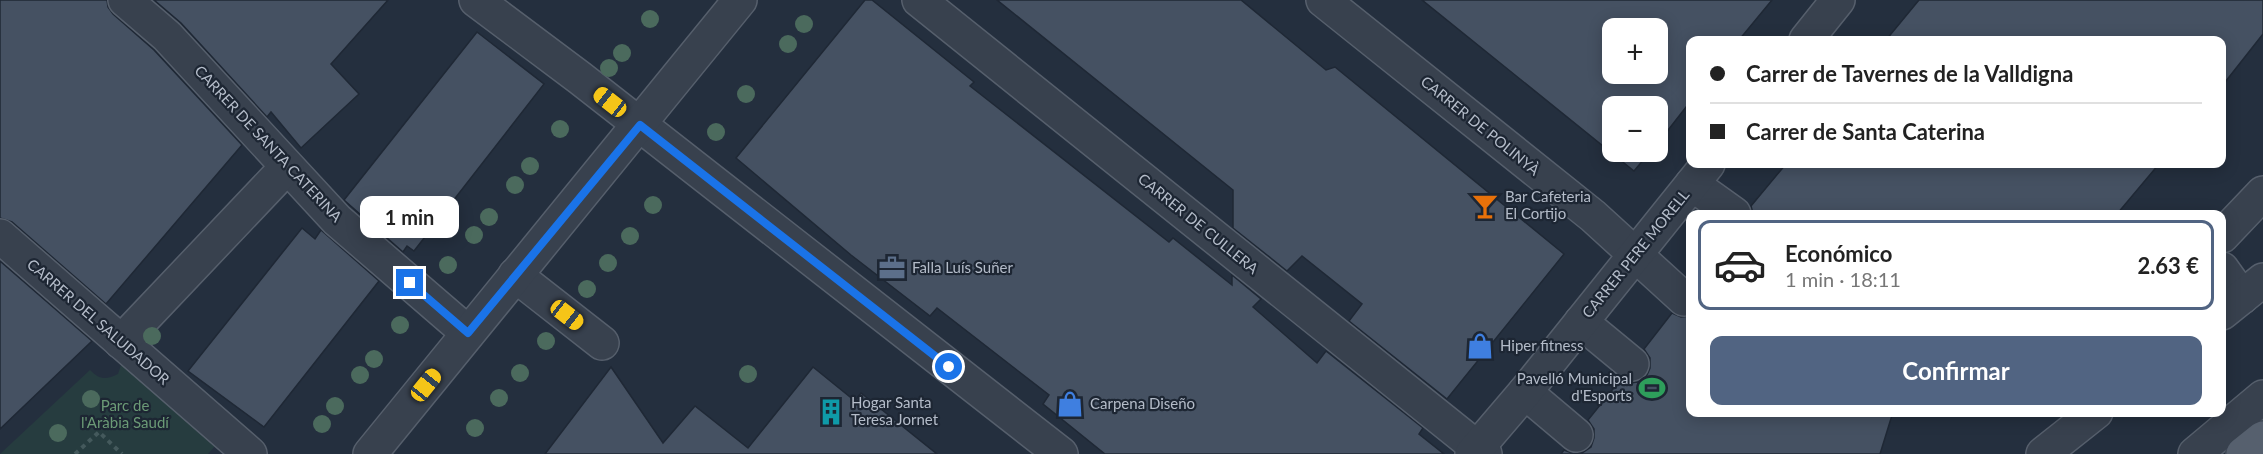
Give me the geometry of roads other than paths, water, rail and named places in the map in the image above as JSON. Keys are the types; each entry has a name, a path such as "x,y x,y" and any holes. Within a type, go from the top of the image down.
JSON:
{"main road":[{"path":"2243,454 2263,438"}],"street":[{"name":"CARRER DE SANTA CATERINA","path":"125,0 168,36 337,220 468,333"},
{"path":"477,0 1061,454"},
{"path":"370,454 740,0"},
{"name":"CARRER DE CULLERA","path":"919,0 1478,452"},
{"name":"CARRER DE POLINYÀ","path":"1323,0 1593,216 1684,298"},
{"path":"1809,36 1838,0"},
{"path":"121,342 287,167"},
{"path":"1700,174 1731,210"},
{"name":"CARRER PERE MORELL","path":"1478,452 1700,174"},
{"path":"2226,232 2263,193"},
{"name":"CARRER DEL SALUDADOR","path":"0,236 250,454"},
{"path":"515,275 602,343"},
{"path":"2226,275 2242,297"},
{"path":"1581,322 1632,364"},
{"path":"1525,392 1576,435"},
{"path":"2195,454 2263,398"},
{"path":"2043,454 2090,417"}],"place":[{"name":"Bar Cafeteria El Cortijo","path":"1485,206"},
{"name":"Falla Luís Suñer","path":"892,268"},
{"name":"Hiper fitness","path":"1480,346"},
{"name":"Pavelló Municipal d'Esports","path":"1652,388"},
{"name":"Carpena Diseño","path":"1070,404"},
{"name":"Hogar Santa Teresa Jornet","path":"831,412"}],"park label":[{"name":"Parc de l'Aràbia Saudí","path":"125,414"}]}
